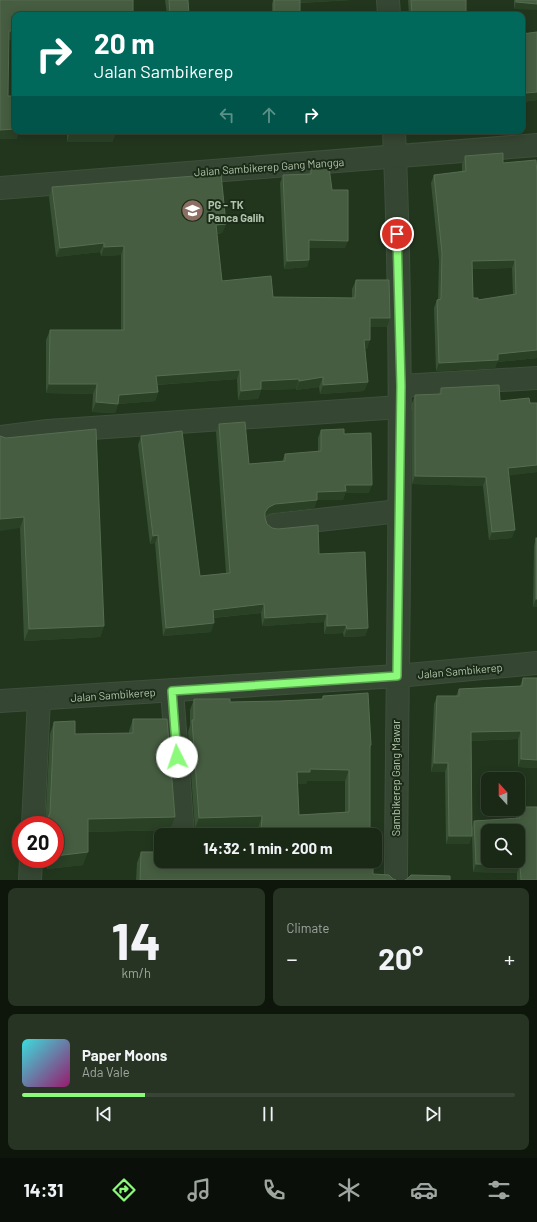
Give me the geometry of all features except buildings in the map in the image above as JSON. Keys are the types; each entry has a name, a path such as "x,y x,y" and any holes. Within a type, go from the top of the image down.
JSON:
{"street":[{"path":"388,0 389,12"},
{"name":"Sambikerep Gang Mawar","path":"394,134 400,397 396,880"},
{"name":"Jalan Sambikerep Gang Mangga","path":"0,188 395,158 537,145"},
{"path":"0,437 400,397 537,378"},
{"path":"274,525 399,512"},
{"name":"Jalan Sambikerep","path":"0,701 397,676 537,663"},
{"path":"172,691 182,828"},
{"path":"33,816 39,699"},
{"path":"30,880 31,868"}],"place":[{"name":"PG - TK Panca Galih","path":"193,211"}],"route":[{"path":"177,757 172,691 397,676 401,386 397,234"}]}
